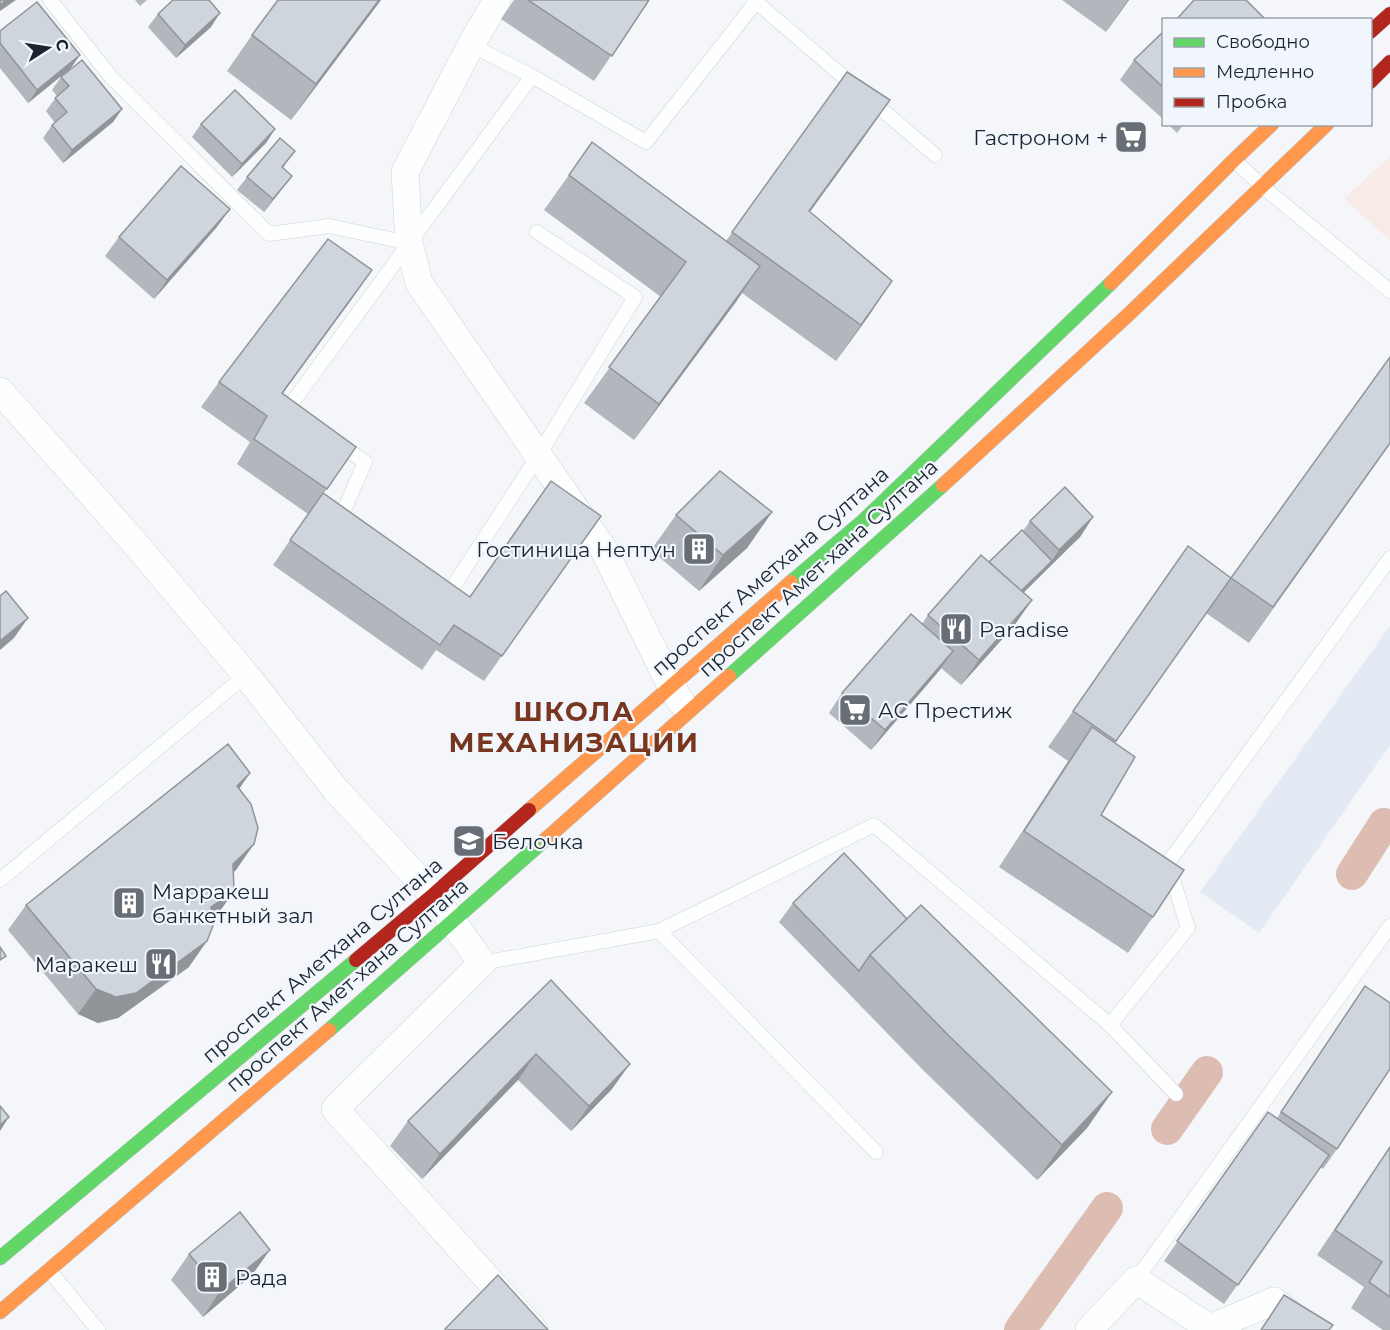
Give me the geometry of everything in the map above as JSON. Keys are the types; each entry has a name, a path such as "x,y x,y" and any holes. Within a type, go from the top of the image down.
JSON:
{"main road":[{"path":"1372,31 1390,14"},
{"path":"1372,81 1390,62"},
{"name":"проспект Аметхана Султана","path":"0,1258 433,895 862,521 1075,319 1270,126"},
{"name":"проспект Амет-хана Султана","path":"0,1312 453,921 883,539 1090,350 1325,126"}],"street":[{"path":"497,0 405,172 409,243 419,283 604,550 687,714"},
{"path":"0,391 133,541 246,675 336,790 433,895 482,963 335,1109 534,1330"},
{"path":"1089,1330 1136,1280 1210,1328 1274,1301 1311,1330"}],"lane":[{"path":"50,0 111,77 269,234 329,226 409,243"},
{"path":"471,45 532,76 646,142 755,1 935,155"},
{"path":"308,421 289,408 532,76"},
{"path":"1234,160 1263,187 1390,291"},
{"path":"435,594 445,601 538,456 635,297 537,232"},
{"path":"327,435 365,462 337,526 347,533"},
{"path":"1110,1025 1188,928 1168,863 1390,558"},
{"path":"0,880 246,675"},
{"path":"482,963 659,931 874,825 1110,1025 1176,1094"},
{"path":"1136,1280 1390,926"},
{"path":"659,931 876,1152"},
{"path":"50,1270 98,1330"}],"shaded area":[{"path":"1390,156 1390,240 1344,199"},
{"path":"1390,626 1390,745 1259,933 1200,892"}],"building":[{"path":"173,0 209,0 220,13 185,45 158,14"},
{"path":"278,0 379,0 316,84 252,35"},
{"path":"528,0 649,0 612,56"},
{"path":"1194,0 1246,0 1264,18 1178,18"},
{"path":"37,2 80,55 37,90 0,43 0,31"},
{"path":"1162,33 1162,86 1134,60"},
{"path":"82,60 122,109 72,150 52,125 67,112 55,98 69,86 61,77"},
{"path":"847,72 890,100 809,211 892,281 861,325 732,232"},
{"path":"235,90 275,129 242,164 201,124"},
{"path":"280,138 295,151 282,167 292,176 273,199 247,177"},
{"path":"592,142 760,266 659,404 609,367 686,262 569,175"},
{"path":"181,166 230,209 167,280 119,237"},
{"path":"328,239 372,270 282,393 356,447 327,489 254,439 267,416 219,382"},
{"path":"1390,357 1390,443 1273,607 1231,578"},
{"path":"720,471 772,512 723,555 676,515"},
{"path":"551,481 601,516 502,656 454,625 440,645 290,540 323,493 470,597"},
{"path":"1065,487 1093,517 1059,550 1030,521"},
{"path":"1022,530 1052,561 1021,591 989,562"},
{"path":"1188,546 1231,578 1116,741 1073,711"},
{"path":"981,555 1032,600 979,660 928,615"},
{"path":"6,591 28,618 0,641 0,596"},
{"path":"911,614 953,651 885,730 842,693"},
{"path":"1092,727 1135,757 1101,815 1184,870 1153,917 1024,831"},
{"name":"Марракеш банкетный зал","path":"228,744 250,773 237,786 251,804 258,828 254,844 233,864 234,891 211,907 213,926 207,941 136,993 116,997 96,989 26,905"},
{"path":"844,853 907,919 870,955 859,971 793,903"},
{"path":"921,905 1112,1092 1062,1145 949,1036 870,955"},
{"path":"0,947 6,956 0,960"},
{"path":"551,980 630,1064 589,1106 536,1054 440,1154 408,1121"},
{"path":"1365,986 1390,1003 1390,1069 1337,1149 1281,1112"},
{"path":"0,1106 9,1117 0,1125"},
{"path":"1268,1112 1329,1155 1238,1285 1177,1241"},
{"path":"1390,1147 1390,1297 1369,1282 1382,1262 1335,1230"},
{"path":"240,1212 270,1250 220,1291 189,1254"},
{"path":"498,1275 548,1330 446,1330 445,1329"},
{"path":"1284,1295 1333,1325 1329,1330 1261,1330"}],"waterway":[{"path":"1352,874 1384,824"},
{"path":"1167,1129 1207,1072"},
{"path":"1020,1330 1107,1208"}],"traffic: fast":[{"path":"791,582 863,521 1111,283"},
{"path":"729,676 943,485"},
{"path":"329,1030 546,839"},
{"path":"0,1258 356,960"}],"traffic: slow":[{"path":"1111,283 1270,126"},
{"path":"943,485 1129,314 1325,126"},
{"path":"529,810 791,582"},
{"path":"546,839 729,676"},
{"path":"0,1312 329,1030"}],"traffic: jam":[{"path":"1372,30 1390,14"},
{"path":"1372,80 1390,62"},
{"path":"356,960 529,810"}],"place":[{"name":"Гастроном +","path":"1131,137"},
{"name":"Гостиница Нептун","path":"699,549"},
{"name":"Paradise","path":"956,629"},
{"name":"АС Престиж","path":"855,710"},
{"name":"Белочка","path":"469,841"},
{"name":"Марракеш банкетный зал","path":"129,903"},
{"name":"Маракеш","path":"161,964"},
{"name":"Рада","path":"212,1277"}],"district":[{"name":"ШКОЛА МЕХАНИЗАЦИИ","path":"574,726"}]}
